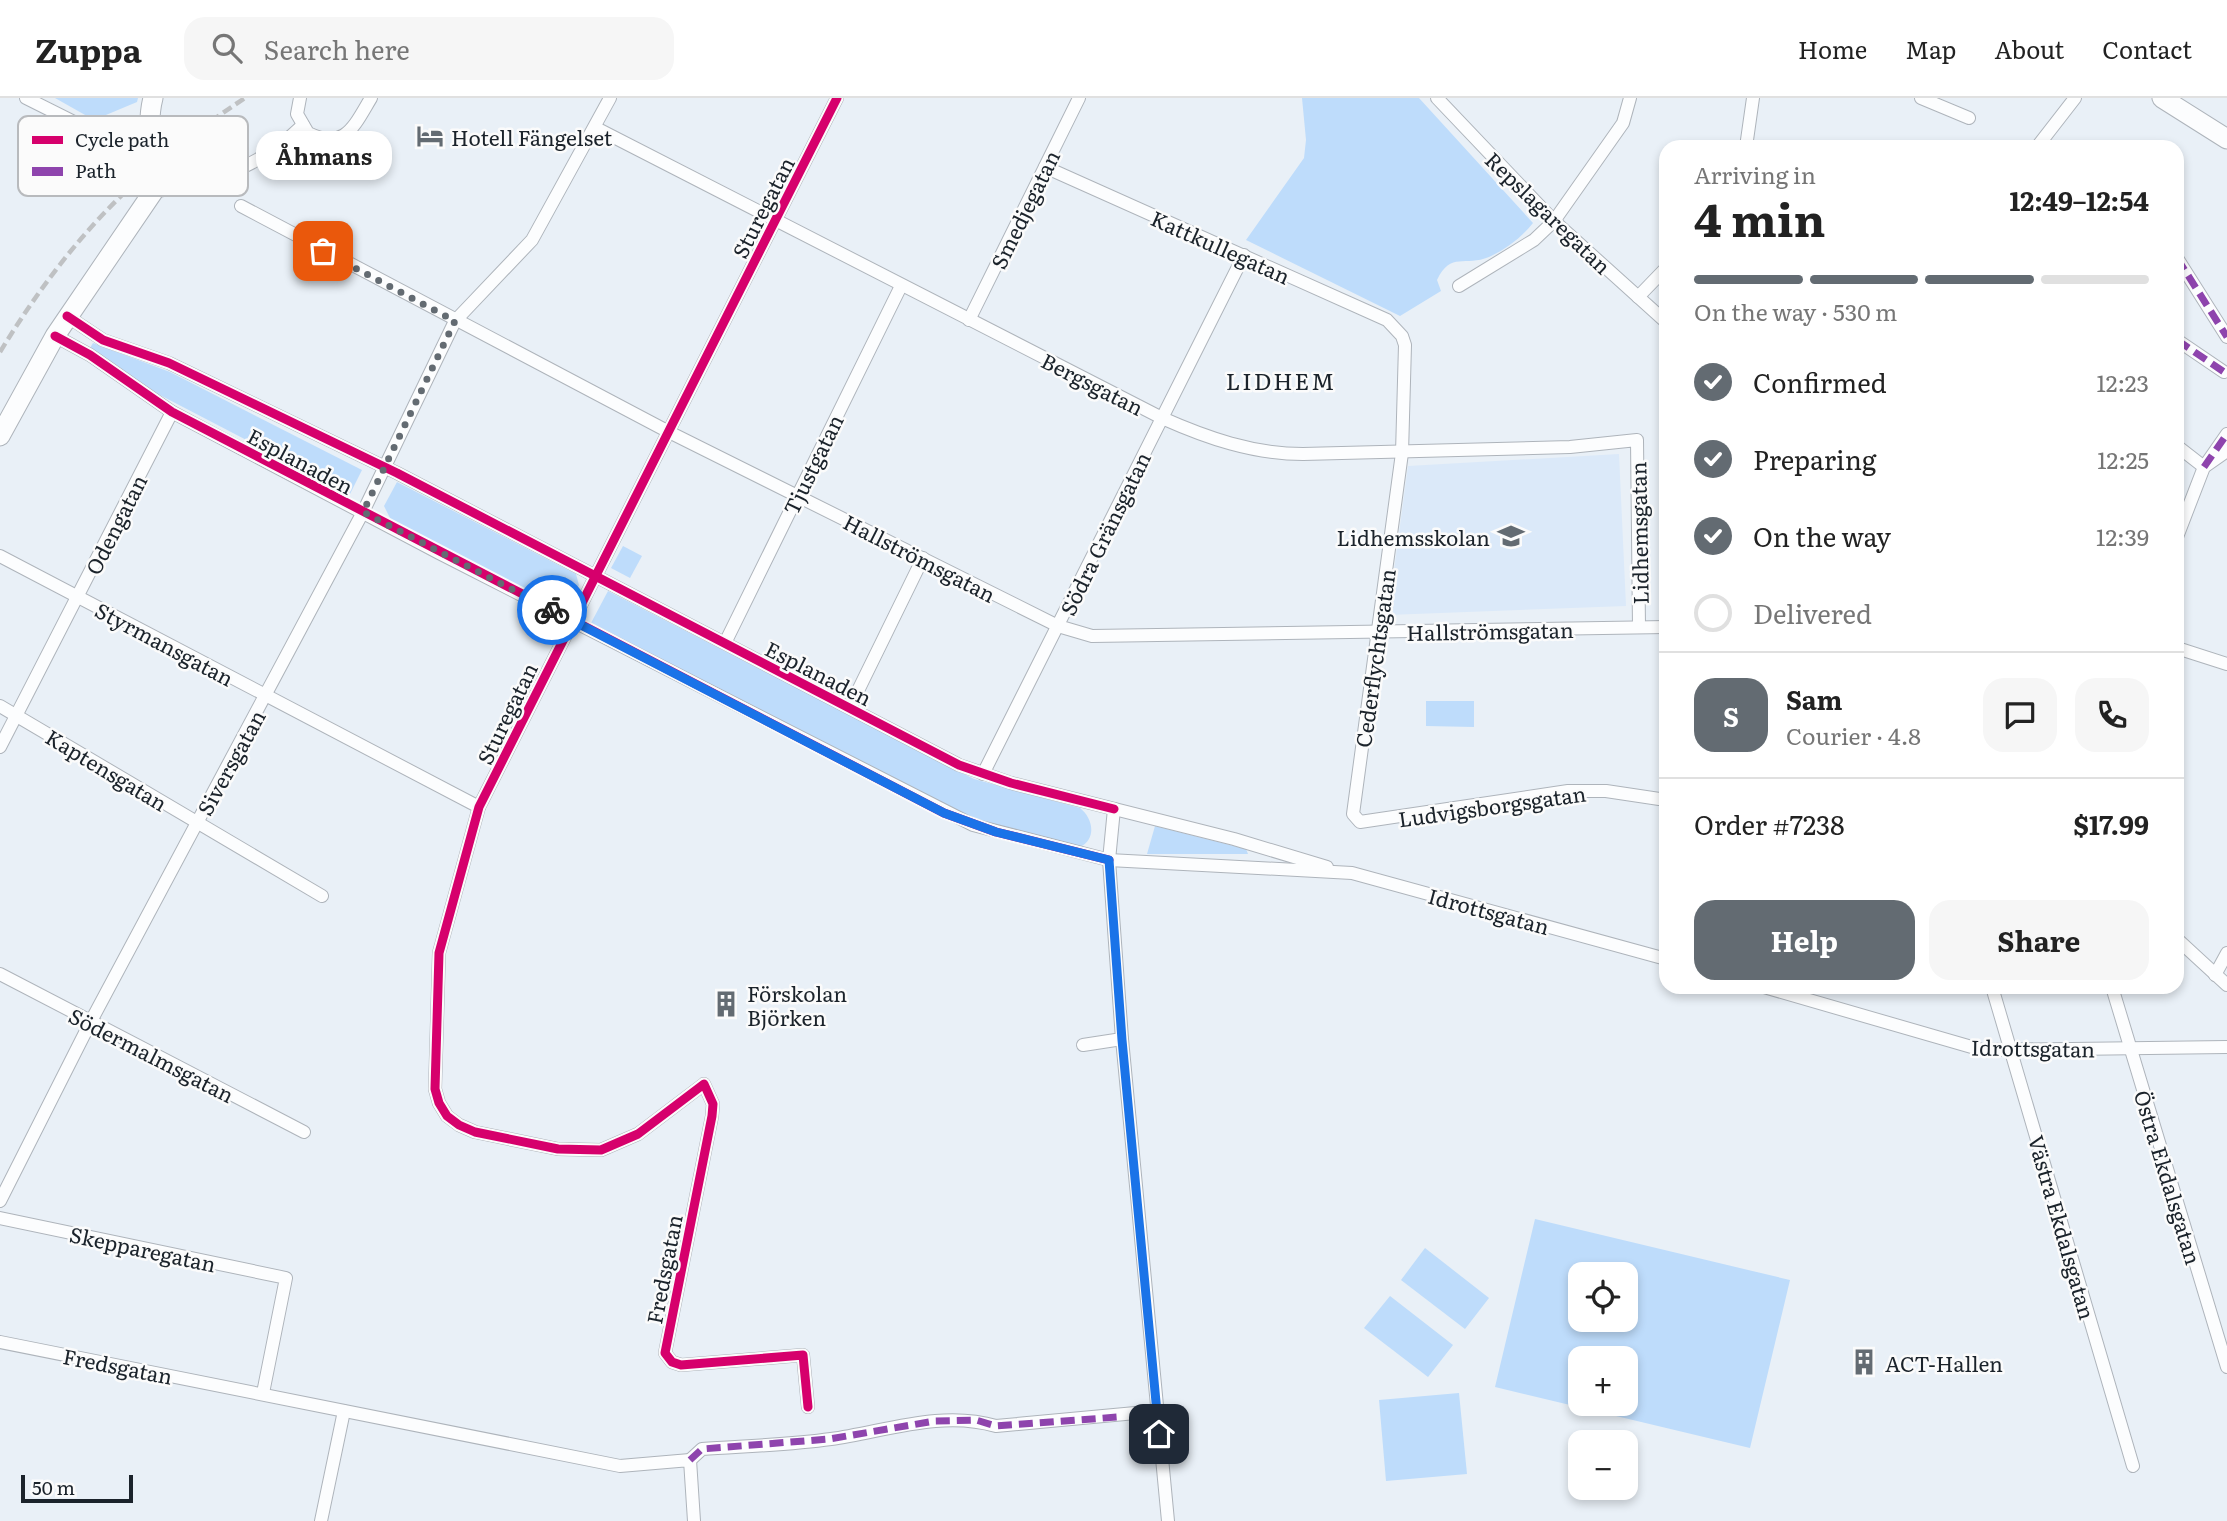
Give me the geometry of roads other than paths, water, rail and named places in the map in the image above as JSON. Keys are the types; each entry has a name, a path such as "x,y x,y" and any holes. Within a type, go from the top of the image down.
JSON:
{"street":[{"path":"26,98 61,116"},
{"path":"150,116 153,98"},
{"path":"300,98 298,114 303,125 308,133 319,138 340,138 355,125 371,98"},
{"name":"Siversgatan","path":"0,1201 90,1023 363,512 455,321 532,240 596,128 610,98"},
{"name":"Sturegatan","path":"704,1084 638,1134 601,1150 558,1149 475,1132 447,1116 435,1089 439,953 479,807 837,98"},
{"name":"Smedjegatan","path":"969,320 1079,98"},
{"name":"Repslagaregatan","path":"1437,98 1555,221 1659,316"},
{"path":"1459,286 1534,240 1555,221 1623,123 1630,98"},
{"path":"1747,140 1753,98"},
{"path":"1921,98 1969,118"},
{"path":"2042,140 2075,98"},
{"path":"2162,98 2227,139"},
{"path":"248,166 281,147 303,125"},
{"name":"Bergsgatan","path":"596,128 1162,418 1219,441 1277,454 1570,447 1637,440"},
{"name":"Kattkullegatan","path":"1045,167 1244,255 1396,327"},
{"path":"0,436 67,316 150,196"},
{"name":"Hallströmsgatan","path":"241,206 669,432 1058,626 1092,636 1659,626"},
{"name":"Södra Gränsgatan","path":"983,774 1244,255"},
{"path":"2184,269 2227,337"},
{"path":"1638,297 1659,275"},
{"name":"Tjustgatan","path":"725,643 901,286"},
{"name":"Esplanaden","path":"67,316 103,340 169,363 383,467 959,765 983,774 1234,839 1350,873"},
{"name":"Cederflychtsgatan","path":"1360,822 1353,814 1402,453 1405,345 1396,327"},
{"name":"Esplanaden","path":"55,336 90,355 172,412 944,813 996,832 1109,860 1350,873"},
{"path":"2184,345 2226,372"},
{"name":"Odengatan","path":"0,747 172,412"},
{"path":"2184,519 2204,467 2227,434"},
{"name":"Lidhemsgatan","path":"1637,440 1639,627"},
{"path":"2184,451 2204,467"},
{"path":"2204,467 2227,451"},
{"name":"Styrmansgatan","path":"0,556 479,807"},
{"path":"850,708 923,558"},
{"path":"2184,650 2227,664"},
{"name":"Kaptensgatan","path":"0,706 322,896"},
{"name":"Ludvigsborgsgatan","path":"1360,822 1568,791 1606,791 1659,799"},
{"path":"1114,809 1109,860 1122,1040 1168,1521"},
{"name":"Idrottsgatan","path":"1350,873 1659,957"},
{"path":"2184,946 2227,985"},
{"path":"2215,975 2227,953"},
{"name":"Södermalmsgatan","path":"0,974 304,1132"},
{"name":"Idrottsgatan","path":"1788,994 1952,1044 1982,1050 2227,1047"},
{"path":"1813,1001 1814,994"},
{"name":"Västra Ekdalsgatan","path":"1994,994 2133,1466"},
{"name":"Östra Ekdalsgatan","path":"2114,994 2227,1367"},
{"path":"1083,1045 1122,1040"},
{"name":"Fredsgatan","path":"704,1084 713,1104 712,1116 665,1353 673,1362 681,1365 803,1354 808,1407"},
{"name":"Skepparegatan","path":"0,1218 286,1278 263,1393"},
{"name":"Fredsgatan","path":"0,1342 620,1466 690,1460 702,1449 830,1439 934,1421 976,1420 996,1426 1118,1417 1157,1411"},
{"path":"321,1521 344,1411"},
{"path":"690,1460 694,1521"}],"railway":[{"path":"219,116 245,98"},
{"path":"0,352 78,242 121,196"}],"place":[{"name":"Hotell Fängelset","path":"430,136"},
{"name":"Åhmans","path":"323,251"},
{"name":"Lidhemsskolan","path":"1511,536"},
{"name":"Förskolan Björken","path":"726,1004"},
{"name":"ACT-Hallen","path":"1864,1362"}],"district":[{"name":"LIDHEM","path":"1281,380"}]}
